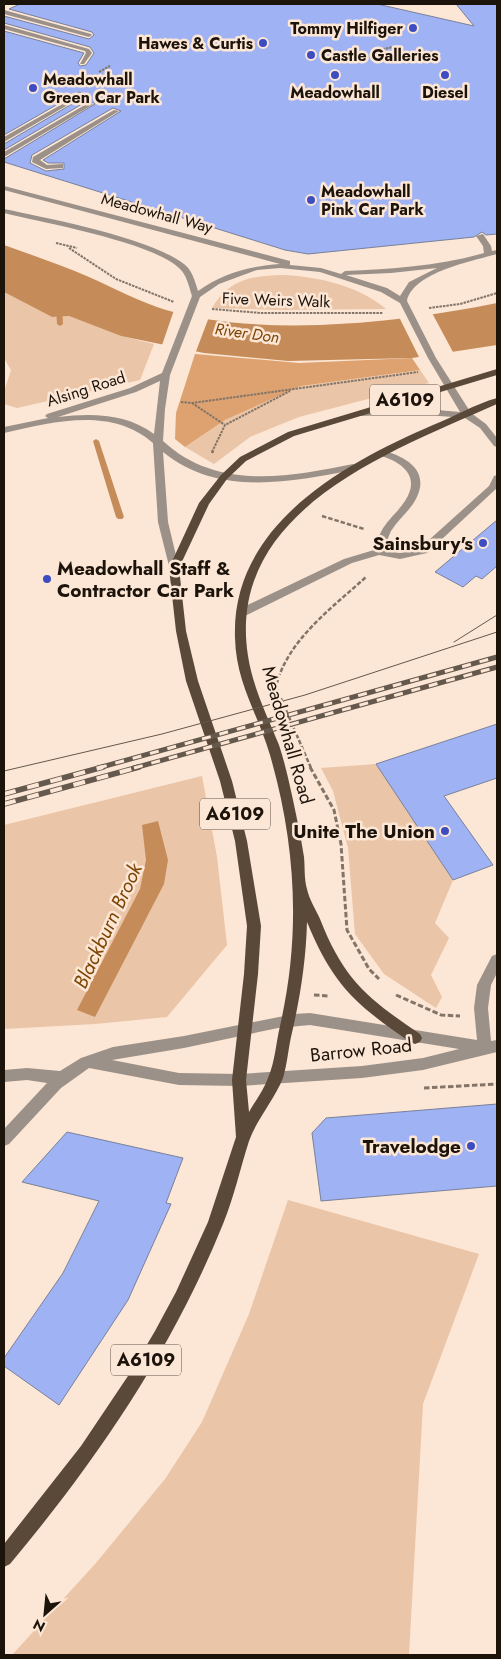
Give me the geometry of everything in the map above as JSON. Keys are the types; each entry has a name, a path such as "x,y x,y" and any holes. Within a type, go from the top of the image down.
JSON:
{"main road":[{"name":"Meadowhall Road","path":"243,1137 239,1080 254,926 241,841 226,781 192,681 181,631 174,568 204,503 224,477 243,459 291,434 497,372"},
{"name":"Meadowhall Road","path":"4,1558 80,1463 168,1324 200,1261 220,1212 243,1137 275,1078 289,1020 298,969 299,886 297,856 286,796 274,750 250,689 242,640 241,613 248,585 268,542 297,509 353,467 497,401"},
{"path":"299,886 329,956 350,988 381,1016 416,1038"}],"street":[{"path":"4,12 89,35"},
{"path":"4,28 87,50 90,53 82,63"},
{"path":"4,140 82,95"},
{"path":"4,155 90,104"},
{"path":"60,166 46,167 36,162 36,159 116,111"},
{"name":"Meadowhall Way","path":"4,188 304,268"},
{"name":"Meadowhall Way","path":"4,211 117,240 164,255 180,264 188,273 196,296 216,282 256,268 280,266 333,273 384,290 403,301"},
{"path":"480,236 487,246 488,254"},
{"path":"497,252 456,263 413,282 405,291 403,301 432,358 467,415 497,442"},
{"path":"333,273 391,271 456,263"},
{"path":"158,442 166,375 196,296"},
{"name":"Alsing Road","path":"8,430 133,390 166,375"},
{"name":"Meadowhall Road","path":"361,413 414,411 467,415"},
{"name":"Alsing Road","path":"8,430 94,417 116,419 132,425 158,442"},
{"name":"Meadowhall Road","path":"158,442 174,455 224,477 268,482 353,467"},
{"name":"Meadowhall Road","path":"158,442 163,522 174,568"},
{"path":"379,552 385,532 414,494 416,480 409,464 398,457 381,453"},
{"path":"241,613 348,561 379,552 400,556 423,551 493,487 497,478"},
{"path":"491,1047 482,1018 484,985 497,960"},
{"name":"Barrow Road","path":"4,1139 63,1078 88,1062 138,1048 182,1043 289,1020 310,1019 416,1038 491,1047"},
{"name":"Barrow Road","path":"88,1062 179,1079 239,1080 362,1072 423,1064 491,1047"},
{"path":"4,1076 27,1074 63,1078"}],"path":[{"path":"379,50 393,48 403,50"},
{"path":"66,247 116,279 178,304"},
{"path":"421,310 460,304 497,293"},
{"name":"Five Weirs Walk","path":"208,309 261,313 384,313"},
{"path":"162,401 192,403 439,369"},
{"path":"203,469 208,463 225,425 293,390"},
{"path":"192,403 225,425"},
{"path":"297,509 365,529 371,572 288,656 276,677 276,687 313,773 334,810 341,844 347,930 369,969 380,981"},
{"path":"392,993 441,1015 482,1018"}],"shaded area":[{"path":"284,275 338,284 364,294 386,309 283,310 212,308 226,290 234,285 262,276"},
{"path":"4,292 52,317 69,316 121,336 154,344 140,380 17,408 4,404 4,392 11,370 4,358"},
{"path":"195,354 299,363 412,358 420,370 301,386 225,420 185,447 175,439 176,413"},
{"path":"420,370 429,383 299,417 250,437 214,464 185,447 225,420 301,386"},
{"path":"376,764 453,880 435,923 449,938 431,975 442,997 436,1008 384,974 355,934 348,848 333,791 321,768"},
{"path":"202,776 217,857 227,945 167,1017 95,1024 4,1029 4,825"},
{"path":"288,1200 479,1254 423,1404 409,1655 12,1655 96,1563 165,1479 202,1422 249,1314"}],"water":[{"name":"River Don","path":"4,245 78,273 156,307 204,319 244,324 331,324 375,321 497,303 497,345 412,358 288,361 204,353 121,336 69,316 52,317 4,292"},
{"path":"158,821 168,860 164,884 95,1017 77,1010 140,889 146,860 142,825"}],"pier":[{"path":"174,310 209,317 195,354 161,348"},
{"path":"431,311 454,354 420,359 398,315"}],"building":[{"path":"20,4 377,4 474,26 456,4 497,4 497,234 486,235 482,232 474,237 308,254 285,250 4,162 4,159 95,104 89,100 4,150 4,144 87,95 79,92 4,135 4,31 84,53 78,63 80,66 86,65 94,53 90,47 4,23 4,16 89,39 94,35 92,32 9,9","holes":["113,108 121,111 43,160 48,163 64,163 64,169 46,171 30,163 32,155"]},
{"name":"Sainsbury's","path":"497,520 497,566 482,579 476,576 463,587 435,572"},
{"name":"Unite The Union","path":"497,724 497,778 444,796 493,865 453,880 376,764"},
{"path":"497,1104 497,1186 321,1201 312,1133 326,1118"},
{"path":"67,1132 183,1158 166,1203 171,1204 128,1300 59,1405 4,1366 4,1358 63,1273 99,1201 22,1182"}],"waterway":[{"path":"59,307 60,324"},
{"name":"Blackburn Brook","path":"96,441 120,517"}],"tram line":[{"path":"454,642 497,615"},
{"path":"4,771 162,734 305,695 497,632"}],"railway":[{"path":"98,768 497,657"},
{"path":"134,768 497,667"},
{"path":"4,794 103,767"},
{"path":"4,804 139,767"}],"place":[{"name":"Tommy Hilfiger","path":"413,28"},
{"name":"Hawes & Curtis","path":"263,43"},
{"name":"Castle Galleries","path":"311,55"},
{"name":"Meadowhall","path":"335,75"},
{"name":"Diesel","path":"445,75"},
{"name":"Meadowhall Green Car Park","path":"33,88"},
{"name":"Meadowhall Pink Car Park","path":"311,200"},
{"name":"Sainsbury's","path":"483,543"},
{"name":"Meadowhall Staff & Contractor Car Park","path":"47,579"},
{"name":"Unite The Union","path":"445,831"},
{"name":"Travelodge","path":"471,1146"}]}
